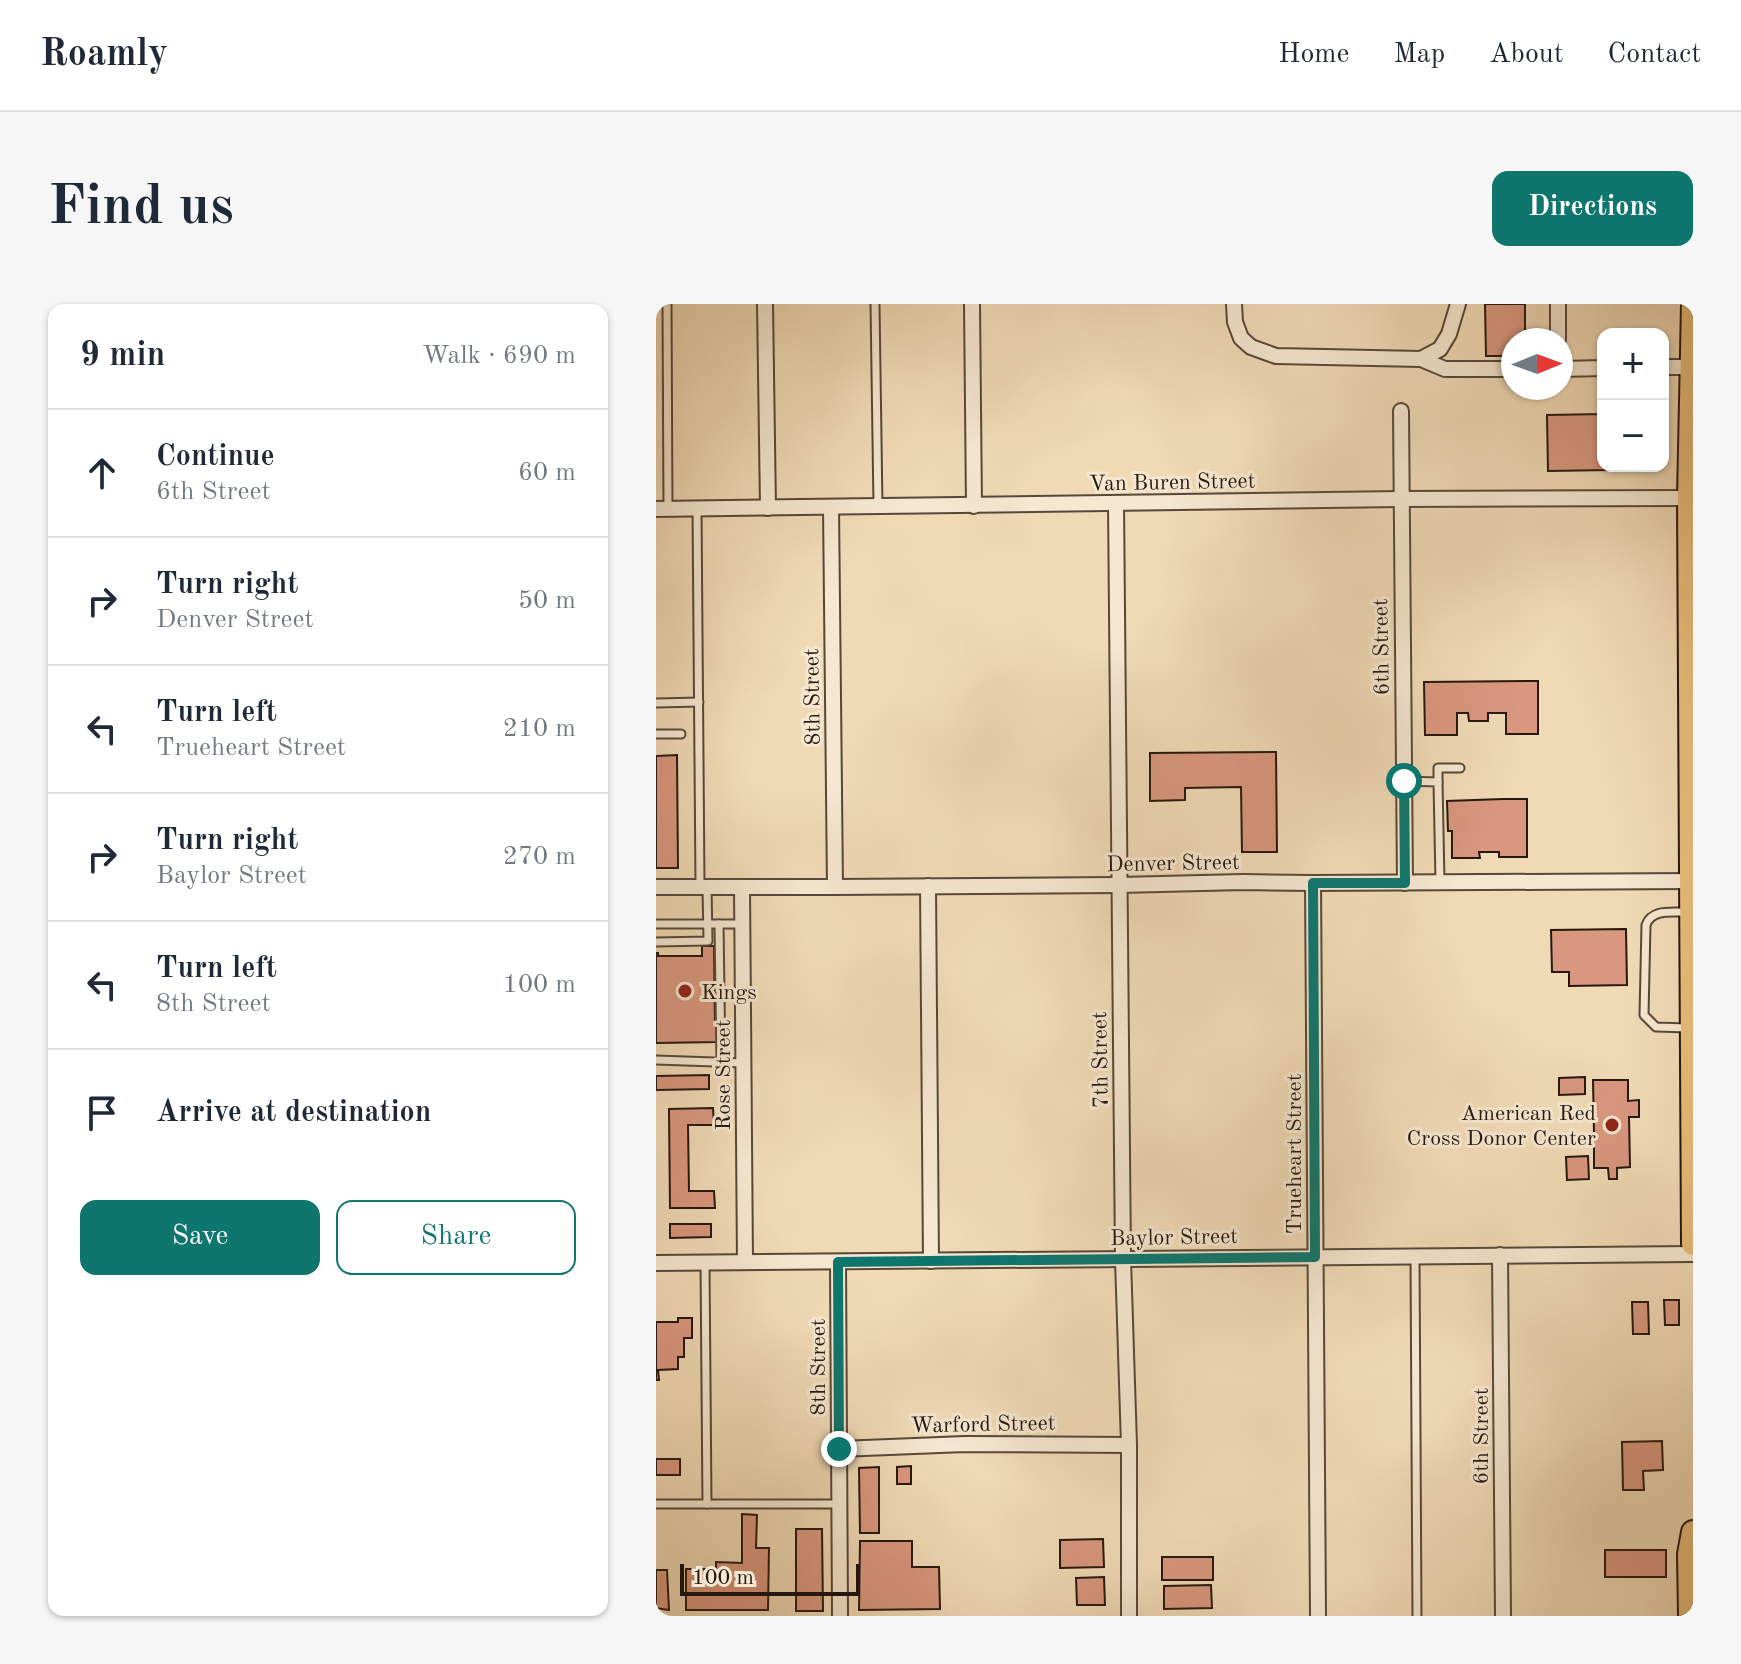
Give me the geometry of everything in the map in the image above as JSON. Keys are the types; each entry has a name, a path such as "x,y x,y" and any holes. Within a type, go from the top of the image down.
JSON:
{"main road":[{"path":"1693,304 1693,1244"},
{"path":"1690,1616 1689,1554 1693,1532"}],"street":[{"path":"765,304 768,508"},
{"path":"972,304 974,506"},
{"path":"1234,304 1235,322 1241,338 1251,347 1276,356 1421,359 1445,369 1501,369"},
{"path":"1421,359 1440,349 1449,334 1458,304"},
{"path":"1558,304 1558,328"},
{"path":"1669,367 1692,367"},
{"path":"1573,369 1597,368"},
{"name":"6th Street","path":"1401,411 1405,883"},
{"name":"Van Buren Street","path":"662,509 1401,499 1691,512"},
{"name":"7th Street","path":"1116,503 1129,1616"},
{"name":"8th Street","path":"831,507 835,887"},
{"name":"Denver Street","path":"656,887 1691,881"},
{"name":"Trueheart Street","path":"1313,883 1318,1616"},
{"path":"928,886 931,1261"},
{"name":"Rose Street","path":"742,887 745,1262"},
{"name":"Baylor Street","path":"656,1263 1693,1254"},
{"name":"6th Street","path":"1500,1255 1503,1616"},
{"name":"8th Street","path":"838,1262 840,1616"},
{"name":"Warford Street","path":"839,1449 965,1444 1129,1445"}],"lane":[{"path":"662,509 667,304"},
{"path":"875,304 878,507"},
{"path":"656,942 708,941 699,702 697,509"},
{"path":"656,703 699,702"},
{"path":"656,734 681,734"},
{"path":"1440,882 1438,768 1460,768"},
{"path":"1404,781 1438,782"},
{"path":"1691,912 1655,914 1648,918 1644,1015 1656,1027 1692,1028"},
{"path":"656,924 743,924"},
{"path":"719,924 721,1063"},
{"path":"656,1060 744,1063"},
{"path":"1415,1256 1417,1616"},
{"path":"705,1263 707,1504"},
{"path":"656,1504 839,1504"}],"building":[{"path":"1485,304 1525,304 1525,328 1501,328 1501,356 1486,356"},
{"path":"1597,414 1597,470 1548,471 1547,415"},
{"path":"1538,681 1538,734 1506,734 1506,713 1488,713 1488,721 1469,721 1468,713 1457,713 1457,735 1425,735 1424,682"},
{"path":"1276,752 1277,852 1242,852 1241,787 1185,788 1185,800 1150,801 1150,753"},
{"path":"677,755 678,868 656,868 656,756"},
{"path":"1527,799 1527,857 1499,857 1499,852 1479,852 1480,858 1452,858 1447,801"},
{"path":"1626,929 1627,985 1569,986 1569,972 1552,972 1551,930"},
{"name":"Kings","path":"702,946 714,946 715,1026 719,1026 719,1042 656,1043 656,953 658,956 702,956"},
{"path":"709,1075 709,1089 656,1090 656,1076"},
{"path":"1585,1077 1585,1094 1559,1095 1559,1078"},
{"name":"American Red Cross Donor Center","path":"1593,1080 1628,1080 1628,1101 1639,1100 1639,1117 1629,1117 1630,1167 1617,1168 1617,1179 1609,1179 1608,1168 1594,1168 1594,1143 1588,1143 1588,1133 1594,1133"},
{"path":"713,1108 714,1125 688,1125 689,1191 714,1191 715,1208 670,1208 669,1109"},
{"path":"1588,1156 1589,1179 1567,1180 1566,1157"},
{"path":"670,1224 711,1224 711,1237 670,1238"},
{"path":"1664,1300 1679,1300 1679,1325 1665,1325"},
{"path":"1632,1302 1648,1302 1649,1334 1633,1334"},
{"path":"678,1318 692,1318 692,1338 684,1338 684,1357 678,1357 678,1369 658,1370 659,1380 656,1380 656,1322 678,1322"},
{"path":"1662,1441 1663,1470 1643,1471 1644,1490 1623,1490 1622,1442"},
{"path":"656,1459 680,1459 680,1475 656,1475"},
{"path":"911,1466 911,1484 897,1484 897,1467"},
{"path":"879,1467 879,1533 860,1533 859,1468"},
{"path":"742,1514 757,1515 756,1548 769,1548 768,1610 686,1610 686,1569 716,1569 716,1562 742,1563"},
{"path":"796,1529 822,1529 823,1611 796,1611"},
{"path":"1103,1539 1104,1567 1060,1568 1060,1540"},
{"path":"860,1541 912,1541 912,1567 939,1567 940,1609 859,1610"},
{"path":"1605,1550 1666,1550 1666,1577 1605,1577"},
{"path":"1162,1557 1213,1557 1213,1580 1162,1580"},
{"path":"656,1570 667,1570 669,1610 656,1608"},
{"path":"1104,1577 1105,1605 1077,1605 1076,1578"},
{"path":"1211,1585 1212,1608 1164,1609 1164,1586"}],"place":[{"name":"Kings","path":"685,991"},
{"name":"American Red Cross Donor Center","path":"1612,1125"}],"route":[{"path":"839,1449 838,1262 1315,1257 1313,883 1405,883 1404,781"}]}
